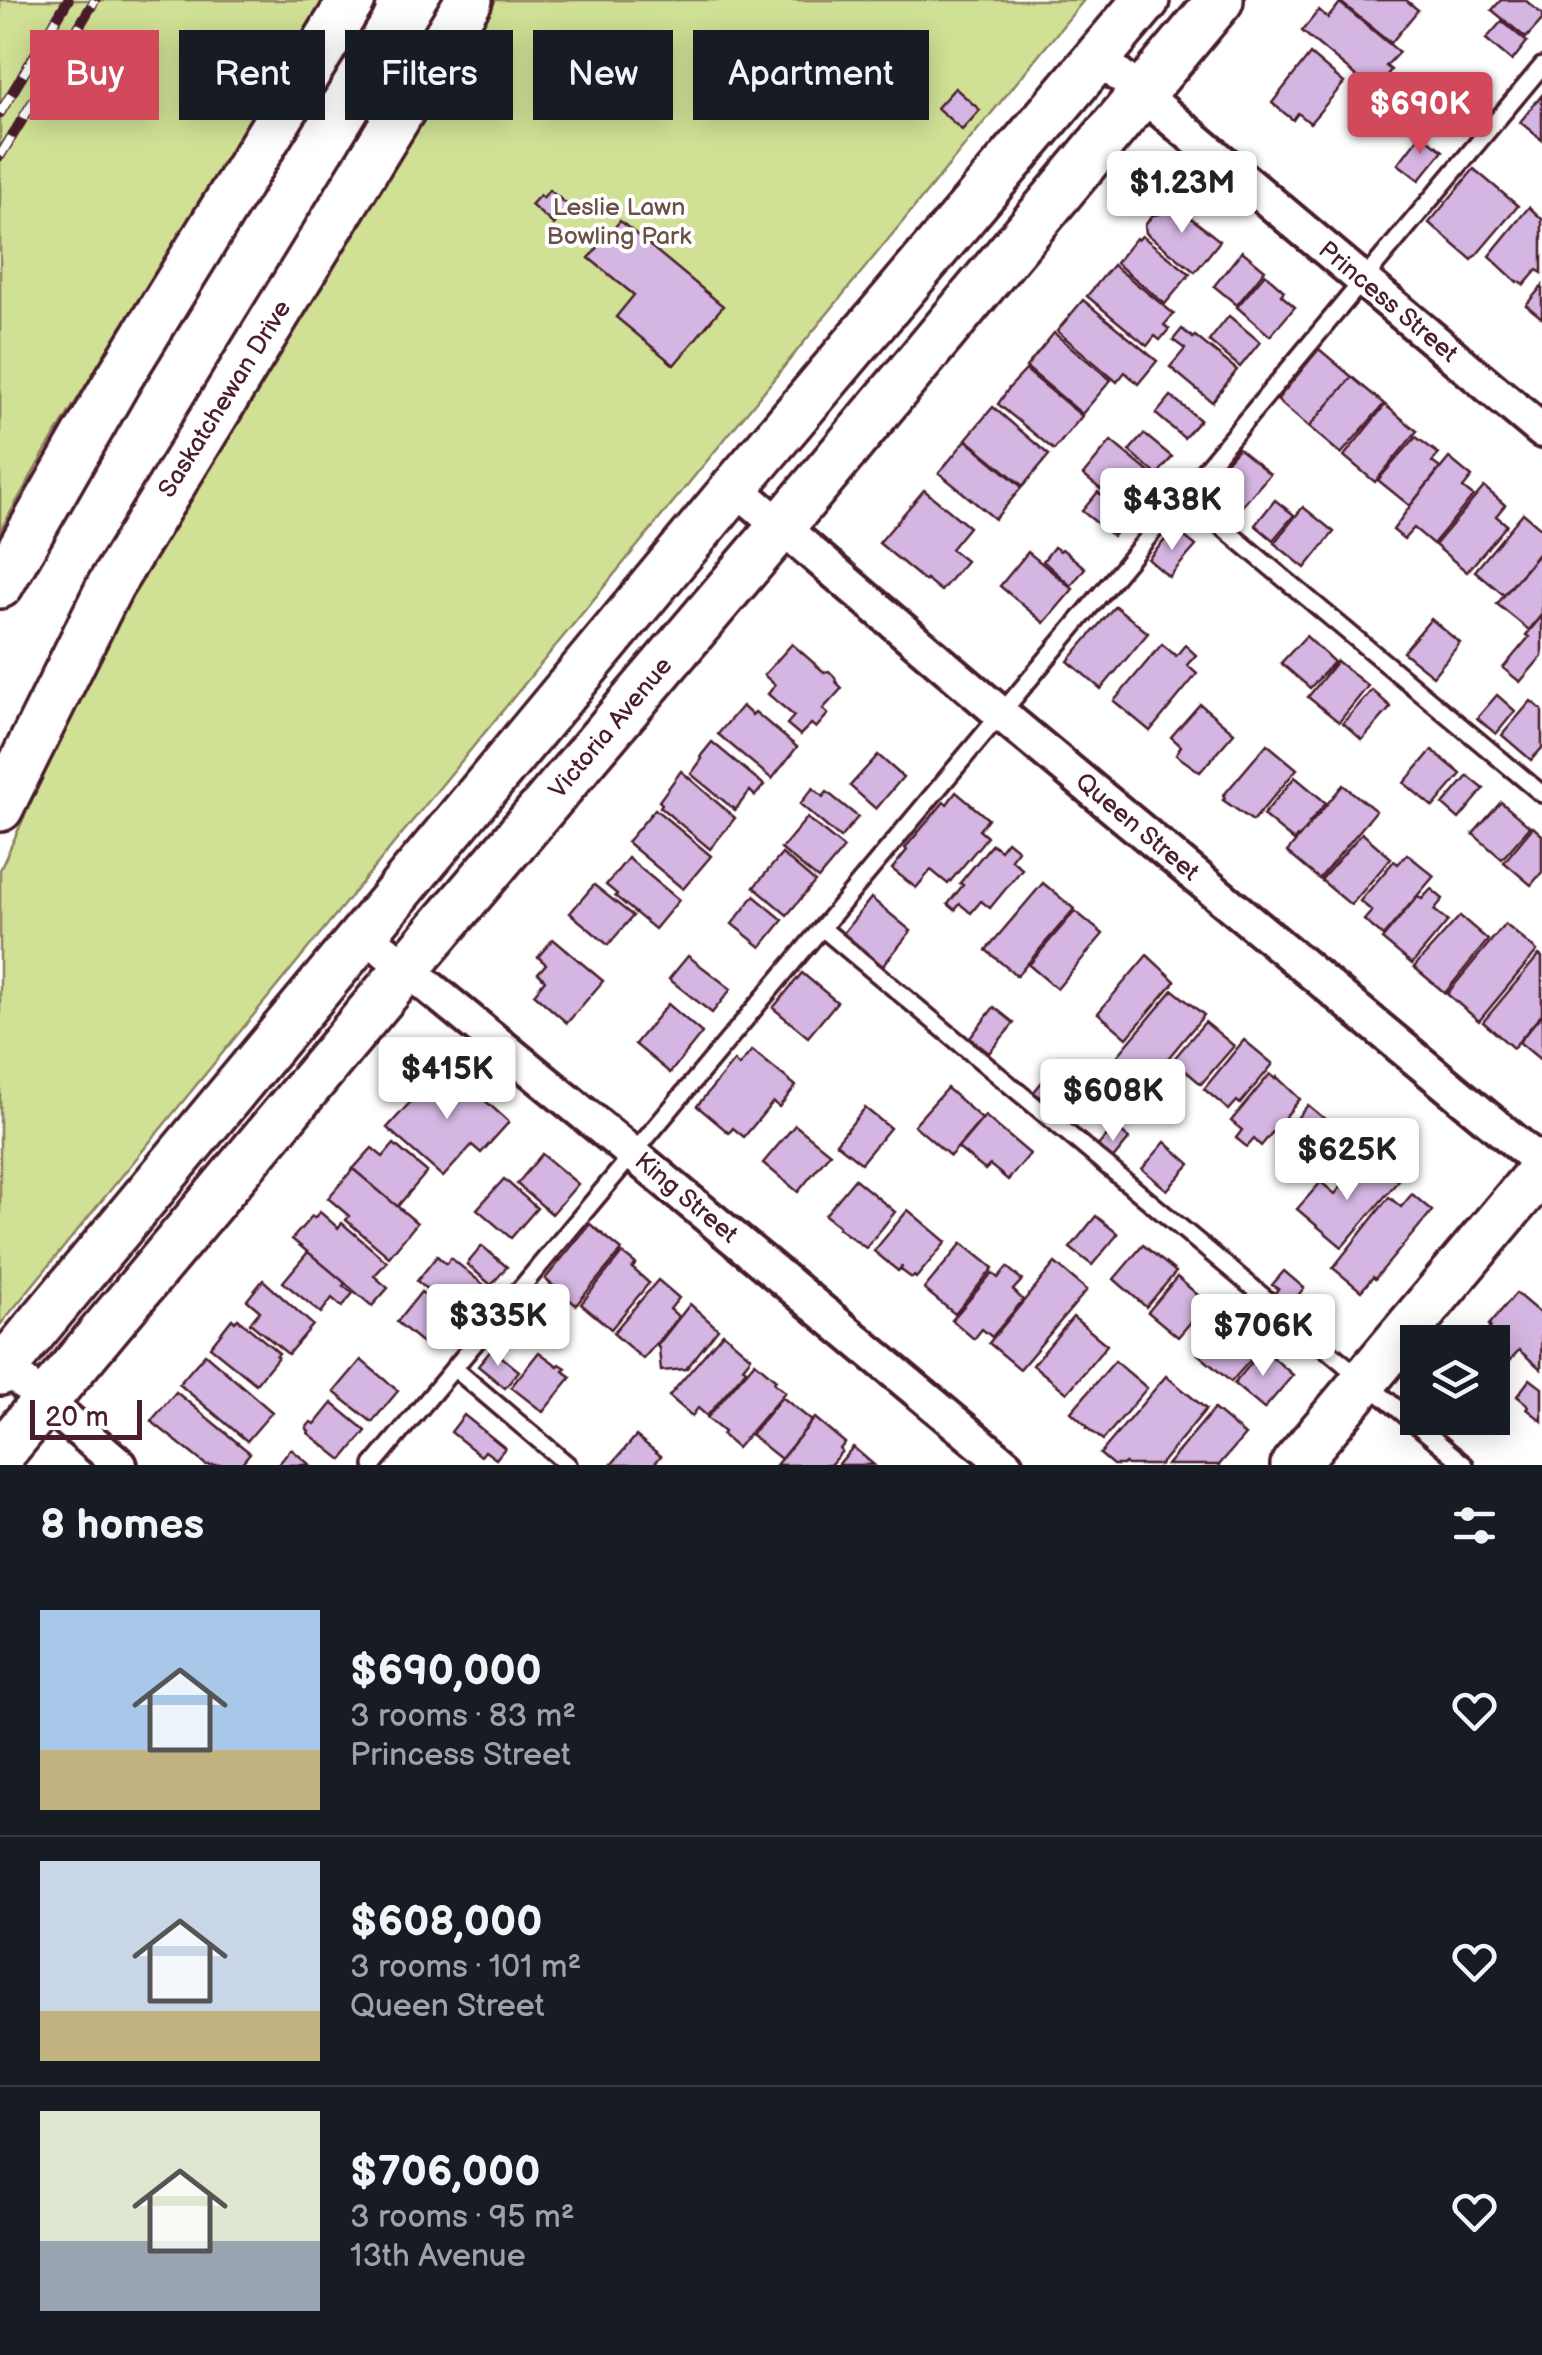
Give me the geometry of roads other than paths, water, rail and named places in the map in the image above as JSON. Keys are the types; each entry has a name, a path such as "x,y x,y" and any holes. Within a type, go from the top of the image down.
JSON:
{"street":[{"path":"0,585 118,378 352,0"},
{"name":"Saskatchewan Drive","path":"0,808 110,586 469,0"},
{"path":"120,1465 2,1369 734,487 1146,0"},
{"name":"Victoria Avenue","path":"0,1455 1220,0"},
{"name":"Princess Street","path":"1098,57 1542,431"},
{"name":"Queen Street","path":"734,487 1542,1166"},
{"name":"King Street","path":"364,934 1006,1465"},
{"path":"1294,1465 1542,1166"}],"lane":[{"path":"374,1465 1542,66"},
{"path":"1184,495 1542,794"},
{"path":"822,928 1466,1465"},
{"path":"454,1368 568,1465"}],"railway":[{"path":"0,113 68,0"},
{"path":"0,156 95,0"}],"park label":[{"name":"Leslie Lawn Bowling Park","path":"619,222"}]}
